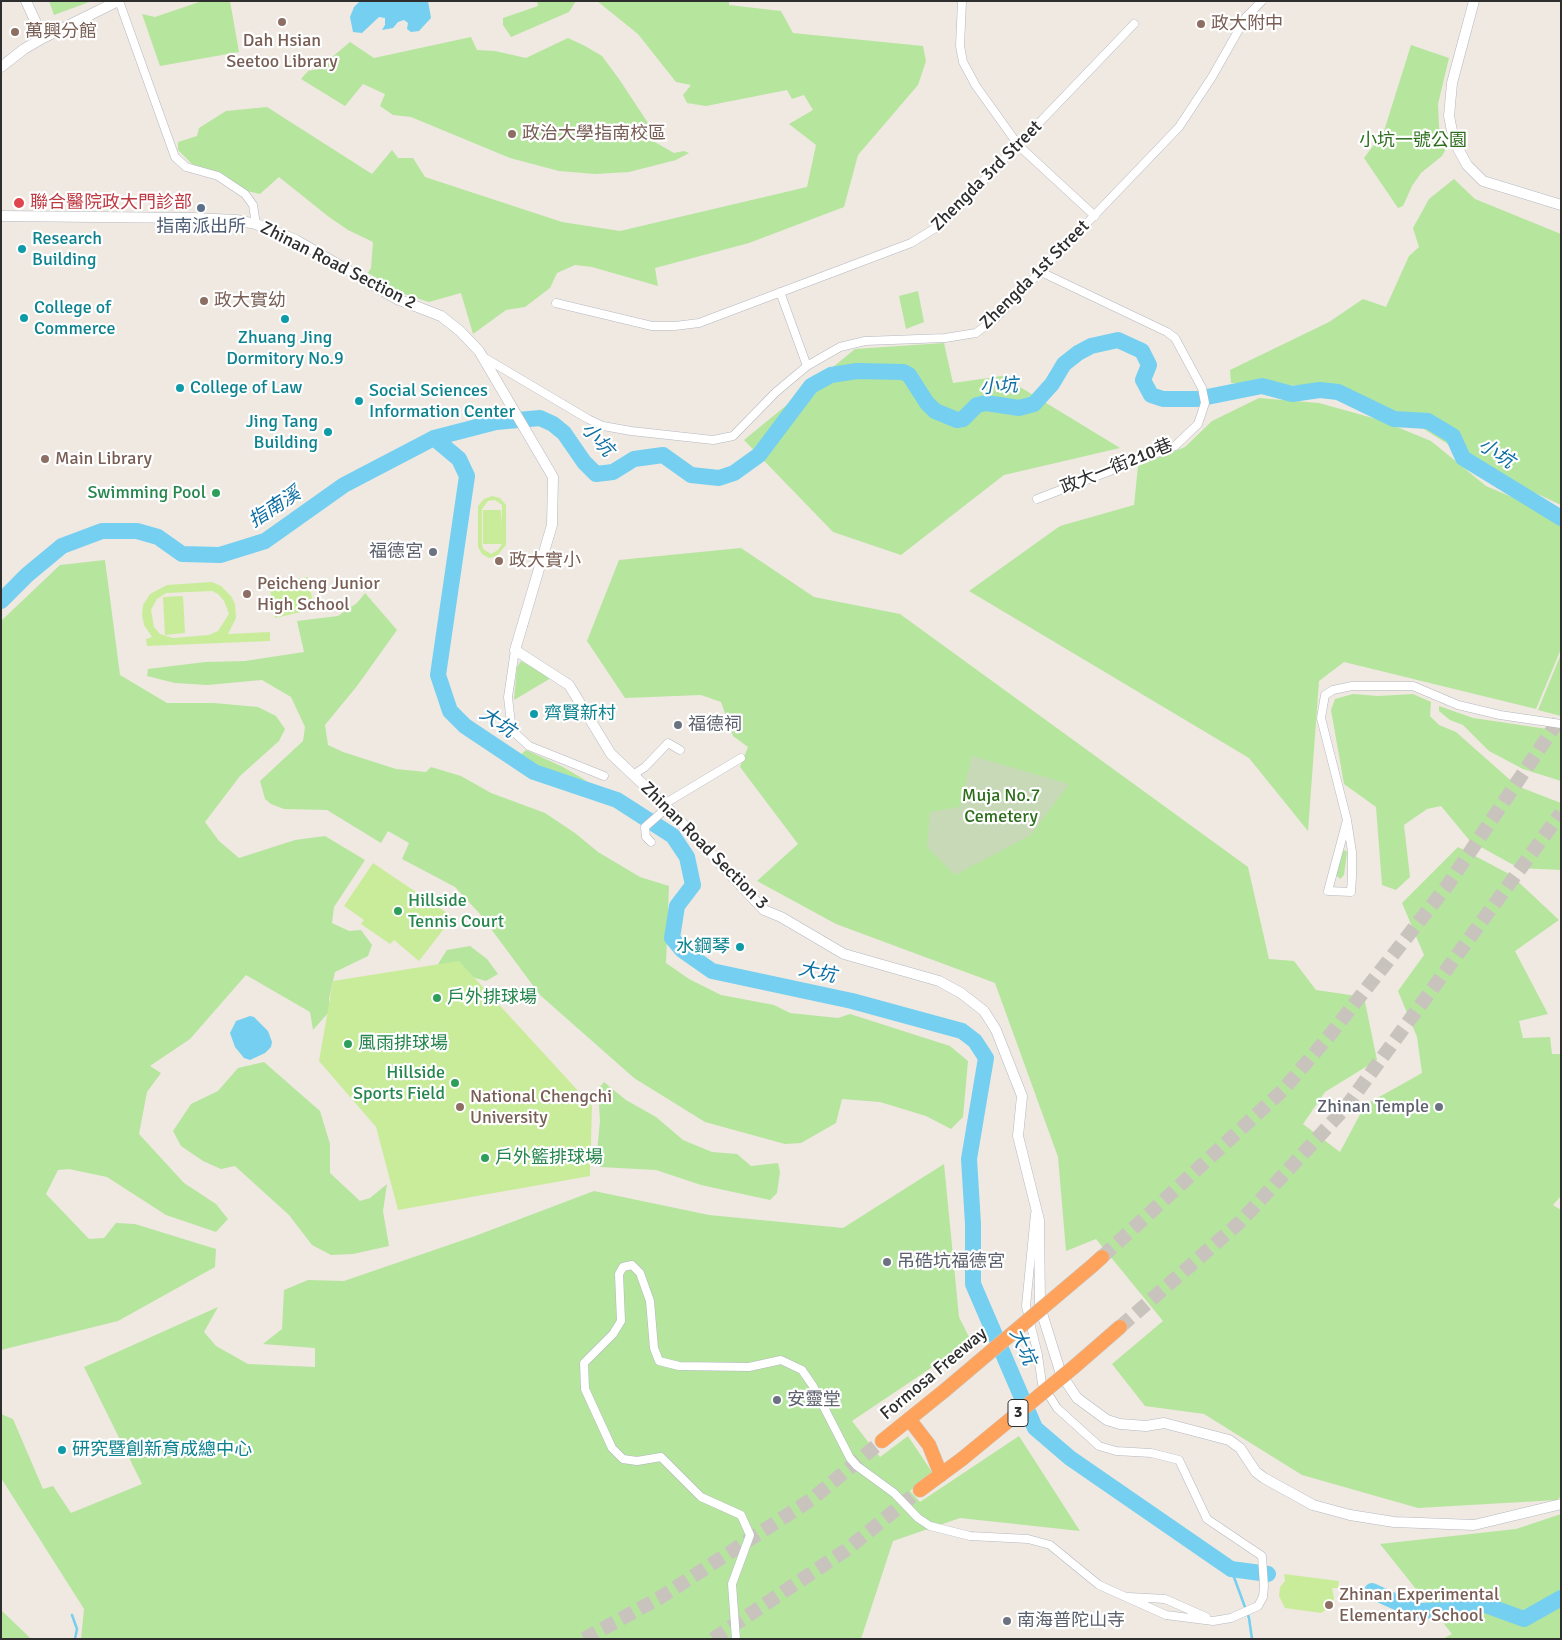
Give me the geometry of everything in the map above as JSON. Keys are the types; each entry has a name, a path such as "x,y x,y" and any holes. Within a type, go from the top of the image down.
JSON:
{"highway":[{"name":"Formosa Freeway","path":"882,1441 1097,1262"},
{"name":"3","path":"920,1490 962,1459 1074,1367 1120,1326"},
{"path":"909,1419 929,1445 941,1475"}],"street":[{"path":"26,1 42,38"},
{"path":"1,67 42,38 118,1 175,157 186,167 218,176 245,194 253,205 256,224"},
{"path":"962,1 959,32 963,62 976,86 1018,146 1095,216"},
{"name":"Zhengda 1st Street","path":"485,358 603,426 714,440 733,436 776,392 807,366 823,355 850,343 951,338 976,333 996,318 1179,127 1212,77 1246,17 1262,1"},
{"path":"1474,1 1452,83 1450,116 1454,141 1467,165 1482,181 1561,205"},
{"name":"Zhengda 3rd Street","path":"556,303 630,322 675,326 699,323 924,236 942,224 1134,24"},
{"name":"Zhinan Road Section 2","path":"1,216 193,218 236,220 256,224 296,240 397,299 441,316 460,331 485,358 553,477 554,514 515,650"},
{"name":"政大一街210巷","path":"1037,499 1175,446 1198,424 1205,404 1202,388 1175,338 1167,332 1040,272"},
{"path":"780,292 807,366"},
{"path":"515,650 508,697 510,724 515,733 529,746 604,776"},
{"name":"Zhinan Road Section 3","path":"515,650 569,685 602,741 662,808 764,910 780,917 844,954 939,981 961,992 984,1010 996,1030 1022,1096 1018,1136 1035,1203 1040,1239 1040,1307 1061,1374 1077,1398 1107,1420 1120,1424 1146,1426 1164,1423 1229,1440 1240,1448 1256,1472 1264,1478 1313,1504 1358,1516 1403,1522 1474,1525 1561,1504"},
{"path":"1346,820 1328,891 1351,892 1352,852 1346,820 1321,718 1325,695 1333,690 1352,686 1413,686 1458,705 1500,715 1561,724"},
{"path":"633,775 645,767 668,743 680,750"},
{"path":"651,842 646,837 645,827 662,808 741,758"},
{"path":"736,1639 732,1584 750,1535 741,1515 705,1499 661,1457 637,1461 623,1459 612,1448 585,1389 584,1363 613,1334 620,1321 619,1274 623,1267 632,1265 640,1273 650,1302 654,1348 658,1361 679,1366 749,1367 781,1360 802,1370 813,1386 850,1458 857,1466 894,1493 918,1518 947,1532 970,1536 1028,1539 1050,1545 1099,1585 1166,1615 1213,1620 1231,1618 1254,1608 1263,1597 1264,1563 1262,1556 1207,1519 1178,1460 1151,1453 1116,1451 1099,1446 1057,1408 1042,1384 1038,1355 1026,1306 1035,1203"},
{"path":"1129,1597 1165,1599 1213,1620"}],"green space":[{"path":"49,1 92,1 54,15"},
{"path":"202,1 230,1 239,52 160,66 142,14 155,17"},
{"path":"537,1 576,1 569,12 511,37 503,25 503,18 538,6"},
{"path":"597,1 729,1 729,5 781,11 793,33 923,46 926,61 918,85 858,155 844,207 749,243 655,268 658,286 592,267 575,265 557,273 550,288 525,307 506,310 473,334 461,293 429,302 404,294 368,273 371,268 373,242 348,230 329,217 279,177 260,194 247,191 223,176 192,164 178,150 178,142 197,136 199,128 226,111 267,107 372,174 392,150 398,158 413,158 425,177 562,222 620,231 807,187 816,145 789,124 813,110 804,95 792,99 787,90 706,106 687,103 683,95 691,85 676,82 638,34"},
{"path":"471,37 477,50 495,51 526,58 568,38 585,46 602,56 619,79 652,129 653,141 674,153 684,151 689,153 676,160 629,172 595,174 559,171 510,158 411,117 393,115 380,106 385,94 363,84 345,106 301,79 308,71 318,69 350,42 374,58"},
{"name":"小坑一號公園","path":"1411,45 1449,58 1438,104 1439,127 1446,149 1442,156 1421,173 1412,186 1403,206 1398,208 1364,158 1384,131"},
{"path":"1454,179 1475,199 1561,234 1561,505 1497,475 1403,416 1332,387 1231,383 1230,370 1329,322 1363,299 1386,307 1409,256 1419,247 1413,228 1429,199"},
{"path":"918,291 924,322 906,329 899,296"},
{"path":"944,343 953,383 1002,376 1120,448 1004,475 901,555 833,532 744,440 855,349"},
{"path":"1259,398 1319,403 1380,420 1431,441 1486,486 1561,518 1561,649 1536,709 1344,662 1319,681 1308,831 1249,758 969,591 1060,526 1134,505 1138,466 1185,447 1212,421"},
{"path":"492,496 500,498 506,505 506,545 497,556 489,558 482,554 478,547 478,506 484,499","holes":["495,500 502,505 502,525 501,510 483,510 483,544 502,544 498,550 491,554 483,549 482,509 488,501"]},
{"path":"741,548 814,597 900,614 1248,867 1269,959 1294,961 1316,990 1364,997 1377,1060 1325,1092 1303,1124 1340,1152 1365,1105 1422,1073 1417,1037 1398,991 1424,955 1402,903 1458,847 1511,875 1559,920 1515,951 1548,1014 1519,1021 1523,1038 1550,1037 1552,1054 1561,1054 1561,1196 1553,1205 1561,1210 1561,1496 1557,1500 1418,1508 1302,1475 1204,1414 1145,1406 1112,1364 1163,1321 1096,1239 1066,1251 1058,1157 995,983 836,924 757,881 798,844 740,767 748,747 733,736 721,702 701,695 625,698 587,641 619,560"},
{"path":"105,560 120,675 167,703 214,703 258,707 276,716 285,729 279,741 240,776 205,822 219,841 239,858 295,840 325,836 365,860 334,907 332,923 349,931 361,930 372,945 368,956 335,972 329,999 329,1012 313,1030 310,1012 246,975 190,1039 150,1066 161,1073 147,1092 139,1134 184,1183 216,1204 228,1219 216,1232 166,1215 107,1177 69,1169 58,1170 46,1194 89,1239 104,1238 116,1223 135,1224 216,1249 215,1267 118,1321 1,1350 1,621 60,565"},
{"path":"308,577 314,609 275,618 269,584"},
{"path":"212,582 221,586 231,596 235,604 236,618 228,634 270,632 270,641 147,646 146,639 152,637 144,625 143,605 150,594 167,585","holes":["212,591 218,594 224,601 229,614 218,631 209,635 173,638 160,634 154,627 151,610 157,599 166,593"]},
{"path":"365,593 397,630 357,686 325,725 328,745 343,752 396,769 426,772 431,767 461,776 491,793 545,813 575,833 598,852 640,877 669,886 666,963 689,979 721,995 774,1005 790,1013 838,1018 850,1014 950,1046 968,1061 963,1117 951,1129 926,1116 880,1102 842,1099 836,1123 801,1143 785,1144 705,1122 634,1078 540,995 480,914 455,887 402,859 409,843 388,831 381,843 327,810 284,809 271,804 265,799 260,781 303,741 305,727 291,697 262,680 207,685 175,683 147,676 148,669 205,662 245,661 304,652 297,621 338,616 357,603"},
{"path":"183,596 185,633 165,635 163,597"},
{"path":"1561,654 1561,716 1538,710"},
{"path":"521,661 551,678 514,700 517,667"},
{"path":"1353,694 1378,696 1413,694 1431,702 1430,716 1439,725 1456,732 1517,786 1561,803 1561,870 1519,868 1470,841 1441,806 1427,809 1404,825 1410,877 1396,890 1382,885 1376,807 1344,784 1331,710 1335,699"},
{"path":"1439,706 1473,718 1561,731 1561,781 1523,769 1489,751 1463,725 1450,720 1439,711"},
{"path":"526,750 563,767 587,781 547,772 530,764 518,757"},
{"name":"Muja No.7 Cemetery","path":"972,756 1069,784 1031,835 955,875 927,847 930,812 960,807"},
{"path":"1343,851 1347,852 1344,875 1340,879 1336,875"},
{"name":"Hillside Tennis Court","path":"373,863 453,917 419,961 394,940 390,944 361,924 364,920 344,906"},
{"path":"470,946 487,959 498,974 486,981 472,977 431,975 447,950"},
{"name":"Hillside Sports Field","path":"459,961 592,1106 590,1176 398,1210 376,1127 319,1061 333,981"},
{"path":"264,1062 320,1111 330,1144 330,1173 360,1201 370,1198 387,1184 383,1211 389,1246 353,1254 331,1255 312,1245 289,1215 235,1166 221,1169 203,1161 181,1146 173,1131 191,1104 218,1091 238,1068"},
{"path":"604,1082 626,1100 656,1117 683,1140 712,1152 737,1154 751,1166 778,1163 780,1172 777,1193 770,1200 701,1185 656,1170 600,1167 597,1152 600,1121 598,1089"},
{"path":"944,1164 959,1317 971,1341 852,1421 880,1457 908,1436 932,1472 910,1491 920,1502 1019,1436 1080,1531 960,1518 893,1541 861,1639 81,1639 84,1609 1,1478 1,1414 13,1419 43,1489 53,1486 71,1513 142,1484 84,1367 218,1307 204,1332 216,1346 248,1364 315,1367 315,1348 263,1344 282,1329 284,1290 308,1280 344,1281 475,1236 594,1191 709,1215 843,1228"},
{"path":"1561,1514 1561,1639 1443,1639 1452,1634 1380,1544 1516,1529"},
{"path":"1284,1574 1339,1581 1338,1588 1332,1588 1334,1598 1331,1606 1321,1613 1285,1608 1279,1596 1280,1587 1285,1581"},
{"path":"1,1610 25,1633 31,1639 1,1639"}],"water":[{"path":"360,1 428,1 431,18 419,31 411,32 407,29 408,23 404,20 398,22 393,28 382,30 385,25 385,18 379,17 362,33 353,32 350,17 354,7"},
{"path":"250,1016 254,1017 268,1031 272,1042 271,1047 265,1053 250,1060 244,1058 235,1047 230,1033 236,1021"}],"waterway":[{"name":"小坑","path":"1,601 27,575 62,546 102,531 137,531 158,537 182,554 220,555 265,541 344,485 434,438 496,422 540,418 553,424 564,433 584,462 596,474 613,472 634,459 663,455 691,475 719,478 734,473 759,455 811,386 831,375 857,371 903,372 909,375 927,403 935,411 957,420 963,419 977,405 986,403 1019,408 1034,404 1052,384 1064,364 1078,353 1091,346 1118,340 1142,351 1149,365 1143,380 1151,395 1163,399 1197,399 1262,386 1292,394 1320,390 1338,392 1394,419 1428,421 1453,436 1463,458 1561,518"},
{"name":"大坑","path":"434,438 459,459 467,476 438,675 450,711 465,726 534,772 617,800 673,836 687,857 693,885 677,906 672,938 682,950 712,971 852,1001 962,1031 975,1041 986,1058 969,1159 973,1224 973,1284 1035,1428 1070,1458 1231,1569 1268,1574"},
{"path":"1231,1569 1249,1618 1252,1639"},
{"path":"1372,1591 1416,1611 1446,1610 1480,1603 1524,1619 1561,1598"},
{"path":"72,1615 77,1629 75,1639"}],"tunnel":[{"path":"1102,1257 1283,1090 1329,1036 1447,886 1561,717"},
{"path":"1120,1327 1240,1222 1346,1107 1561,813"},
{"path":"584,1639 661,1597 812,1499 882,1441"},
{"path":"713,1639 846,1550 920,1490"}],"place":[{"name":"Dah Hsian Seetoo Library","path":"282,22"},
{"name":"政大附中","path":"1201,24"},
{"name":"萬興分館","path":"15,32"},
{"name":"政治大學指南校區","path":"512,134"},
{"name":"聯合醫院政大門診部","path":"19,203"},
{"name":"指南派出所","path":"201,208"},
{"name":"Research Building","path":"22,249"},
{"name":"政大實幼","path":"204,301"},
{"name":"College of Commerce","path":"24,318"},
{"name":"Zhuang Jing Dormitory No.9","path":"285,319"},
{"name":"College of Law","path":"180,388"},
{"name":"Social Sciences Information Center","path":"359,401"},
{"name":"Jing Tang Building","path":"328,432"},
{"name":"Main Library","path":"45,459"},
{"name":"Swimming Pool","path":"216,493"},
{"name":"福德宮","path":"433,552"},
{"name":"政大實小","path":"499,561"},
{"name":"Peicheng Junior High School","path":"247,594"},
{"name":"齊賢新村","path":"534,714"},
{"name":"福德祠","path":"678,725"},
{"name":"Hillside Tennis Court","path":"398,911"},
{"name":"水鋼琴","path":"740,947"},
{"name":"戶外排球場","path":"437,998"},
{"name":"風雨排球場","path":"348,1044"},
{"name":"Hillside Sports Field","path":"455,1083"},
{"name":"National Chengchi University","path":"460,1107"},
{"name":"Zhinan Temple","path":"1439,1107"},
{"name":"戶外籃排球場","path":"485,1158"},
{"name":"吊硞坑福德宮","path":"887,1262"},
{"name":"安靈堂","path":"777,1400"},
{"name":"研究暨創新育成總中心","path":"62,1450"},
{"name":"Zhinan Experimental Elementary School","path":"1329,1605"},
{"name":"南海普陀山寺","path":"1007,1621"}],"water label":[{"name":"指南溪","path":"275,508"}]}
